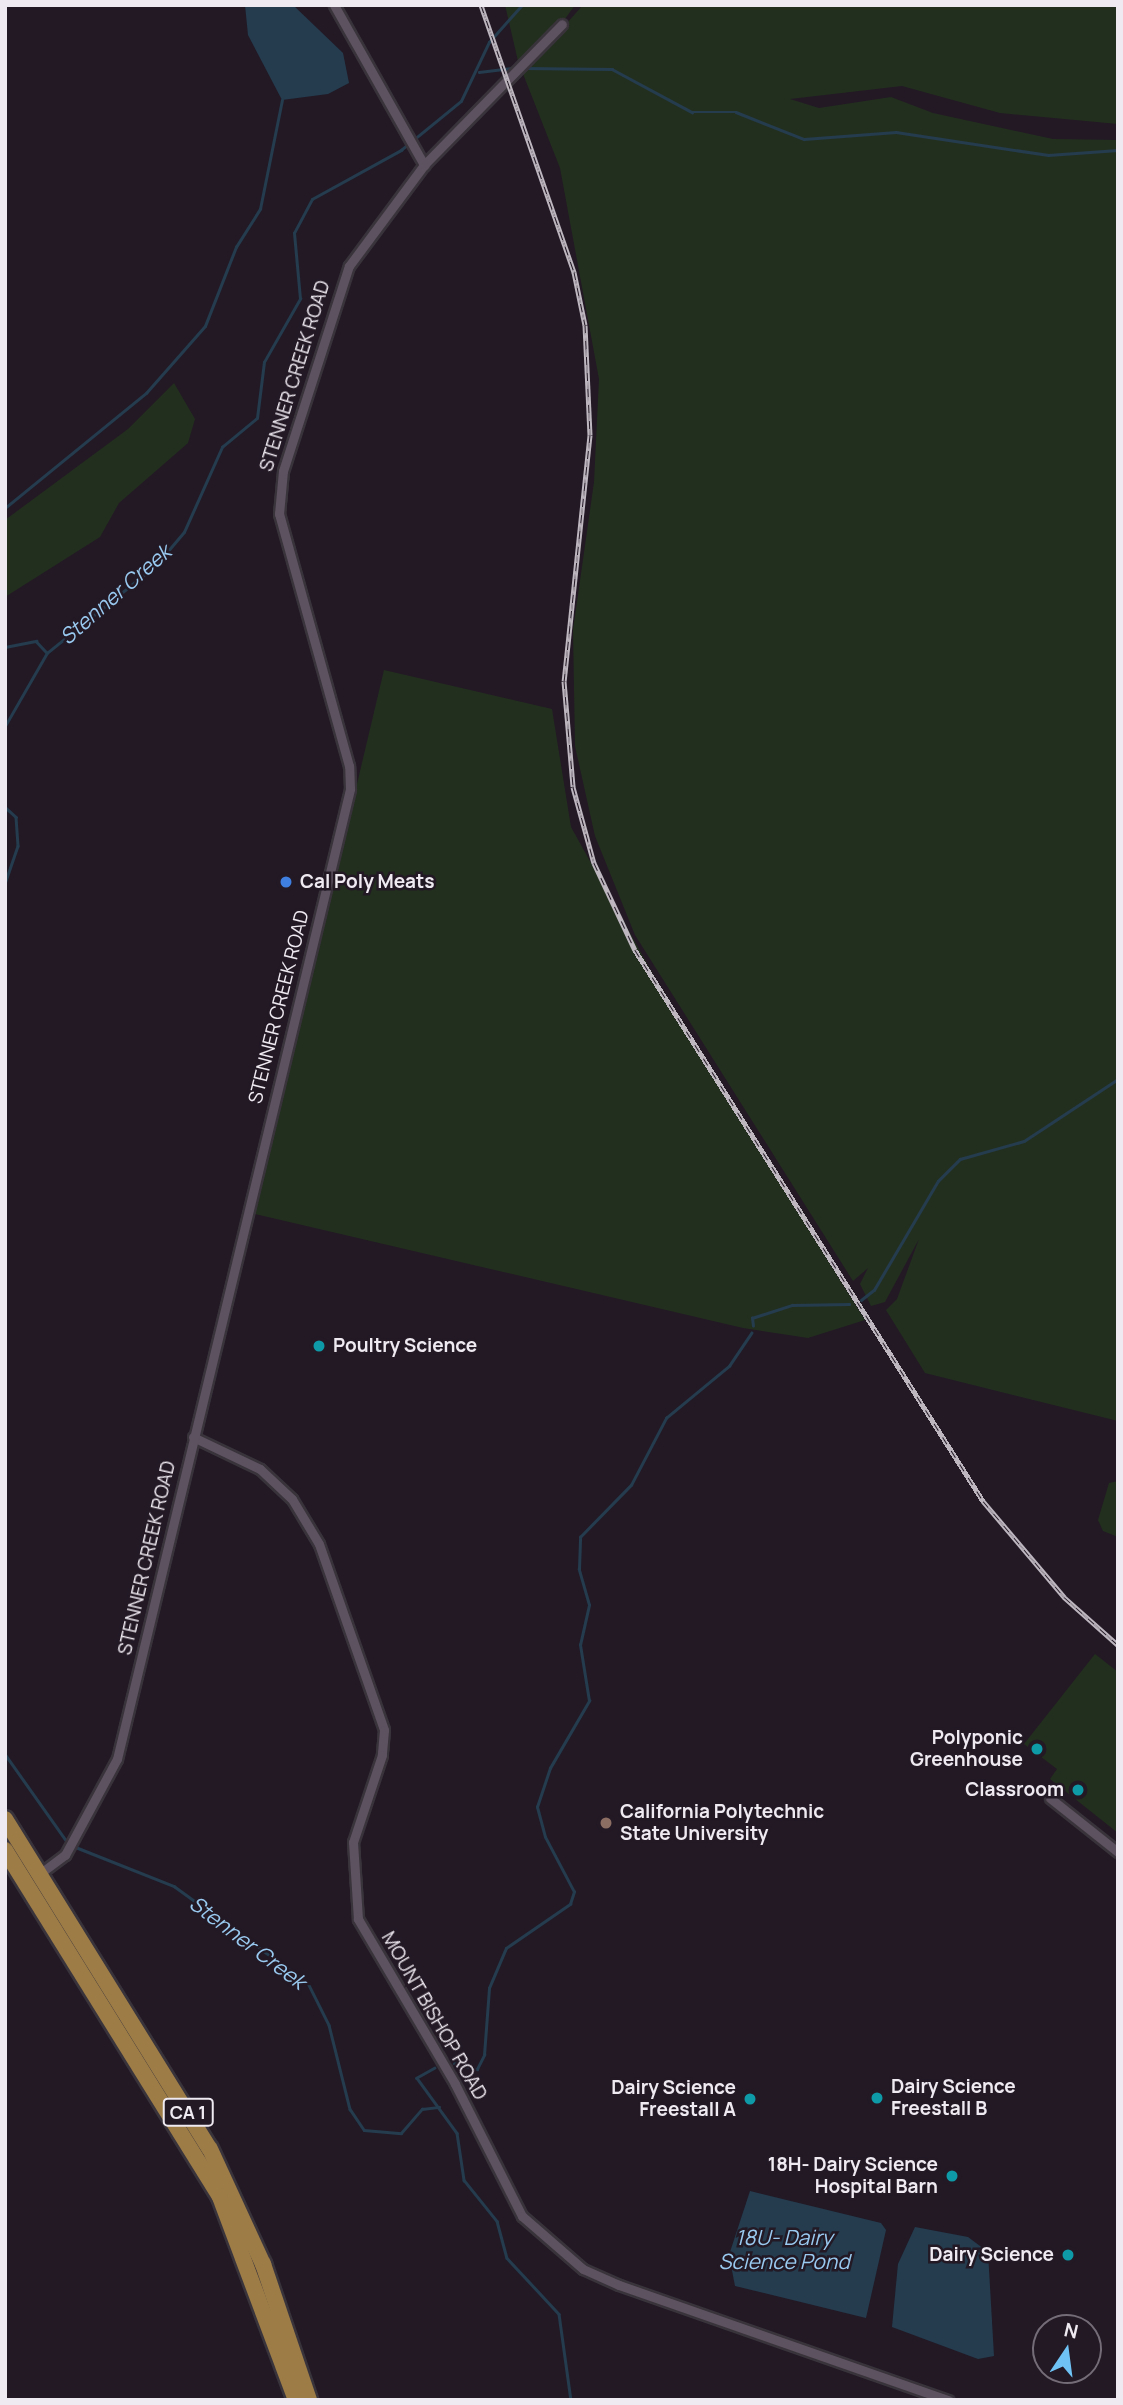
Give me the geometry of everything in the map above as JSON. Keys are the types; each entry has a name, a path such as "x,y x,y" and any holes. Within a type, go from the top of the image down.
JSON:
{"highway":[{"name":"CA 1","path":"5,1819 33,1878 215,2187 270,2316 296,2400"},
{"name":"CA 1","path":"5,1850 33,1878 226,2181 278,2302 309,2400"}],"street":[{"path":"334,5 424,164"},
{"name":"STENNER CREEK ROAD","path":"33,1878 65,1855 77,1838 117,1759 349,789 349,766 279,494 342,279 424,164 562,24"},
{"name":"MOUNT BISHOP ROAD","path":"193,1437 260,1469 292,1499 319,1544 384,1730 382,1755 353,1842 358,1919 455,2084 522,2216 583,2269 619,2285 948,2400"},
{"path":"1050,1798 1118,1852"}],"green space":[{"path":"505,5 575,5 542,51 583,5 1118,5 1118,124 1000,113 902,86 790,99 819,108 891,97 933,113 1053,139 1118,140 1118,1421 925,1373 886,1310 897,1299 919,1239 885,1302 871,1306 860,1284 868,1268 853,1281 635,935 595,836 575,746 573,630 594,482 599,379 560,168 518,61"},
{"path":"174,383 195,419 188,443 119,503 100,537 5,597 5,520 128,429"},
{"path":"384,670 552,709 571,827 684,1030 865,1320 808,1338 743,1328 255,1214"},
{"path":"1118,1481 1118,1537 1103,1531 1098,1520 1109,1483"},
{"path":"1095,1654 1118,1672 1118,1833 1050,1779 1057,1769 1024,1744"}],"water":[{"path":"245,5 293,5 343,53 349,83 328,94 282,100 248,35"},
{"name":"18U- Dairy Science Pond","path":"750,2191 881,2223 886,2230 866,2318 735,2286 729,2255"},
{"path":"915,2227 968,2237 988,2252 994,2356 978,2359 892,2327 898,2264"}],"waterway":[{"name":"Stenner Creek","path":"5,726 47,653 156,565 184,532 222,447 257,418 264,362 300,299 294,233 312,199 401,150 461,101 489,42 522,5"},
{"path":"479,72 517,67"},
{"path":"524,68 612,69 692,112 736,112 804,139 896,132 1048,155 1118,150"},
{"path":"5,508 146,393 205,326 236,247 260,209 282,100"},
{"path":"5,647 36,641 47,653"},
{"name":"Stenner Creek","path":"5,807 16,817 18,846 5,884"},
{"name":"Stenner Creek","path":"5,978 5,990"},
{"path":"861,1300 874,1290 938,1181 960,1159 1024,1141 1118,1079"},
{"path":"753,1326 752,1318 792,1305 849,1304"},
{"path":"454,2063 477,2069 484,2055 489,1988 506,1948 570,1904 574,1892 545,1837 537,1807 550,1768 589,1701 580,1645 589,1605 579,1569 580,1537 631,1485 666,1418 729,1366 751,1333"},
{"name":"Stenner Creek","path":"5,1754 68,1843"},
{"name":"Stenner Creek","path":"73,1846 174,1886 308,1983 329,2025 350,2109 364,2130 401,2133 422,2109 439,2107"},
{"name":"Stenner Creek","path":"435,2068 417,2078 457,2133 464,2180 497,2221 507,2258 559,2314 571,2400"}],"railway":[{"path":"481,5 574,272 585,325 590,435 564,681 573,787 594,863 635,950 983,1501 1064,1597 1118,1645"}],"place":[{"name":"Cal Poly Meats","path":"286,882"},
{"name":"Poultry Science","path":"319,1346"},
{"name":"Polyponic Greenhouse","path":"1037,1749"},
{"name":"Classroom","path":"1078,1790"},
{"name":"California Polytechnic State University","path":"606,1823"},
{"name":"Dairy Science Freestall B","path":"877,2098"},
{"name":"Dairy Science Freestall A","path":"750,2099"},
{"name":"18H- Dairy Science Hospital Barn","path":"952,2176"},
{"name":"Dairy Science","path":"1068,2255"}]}
